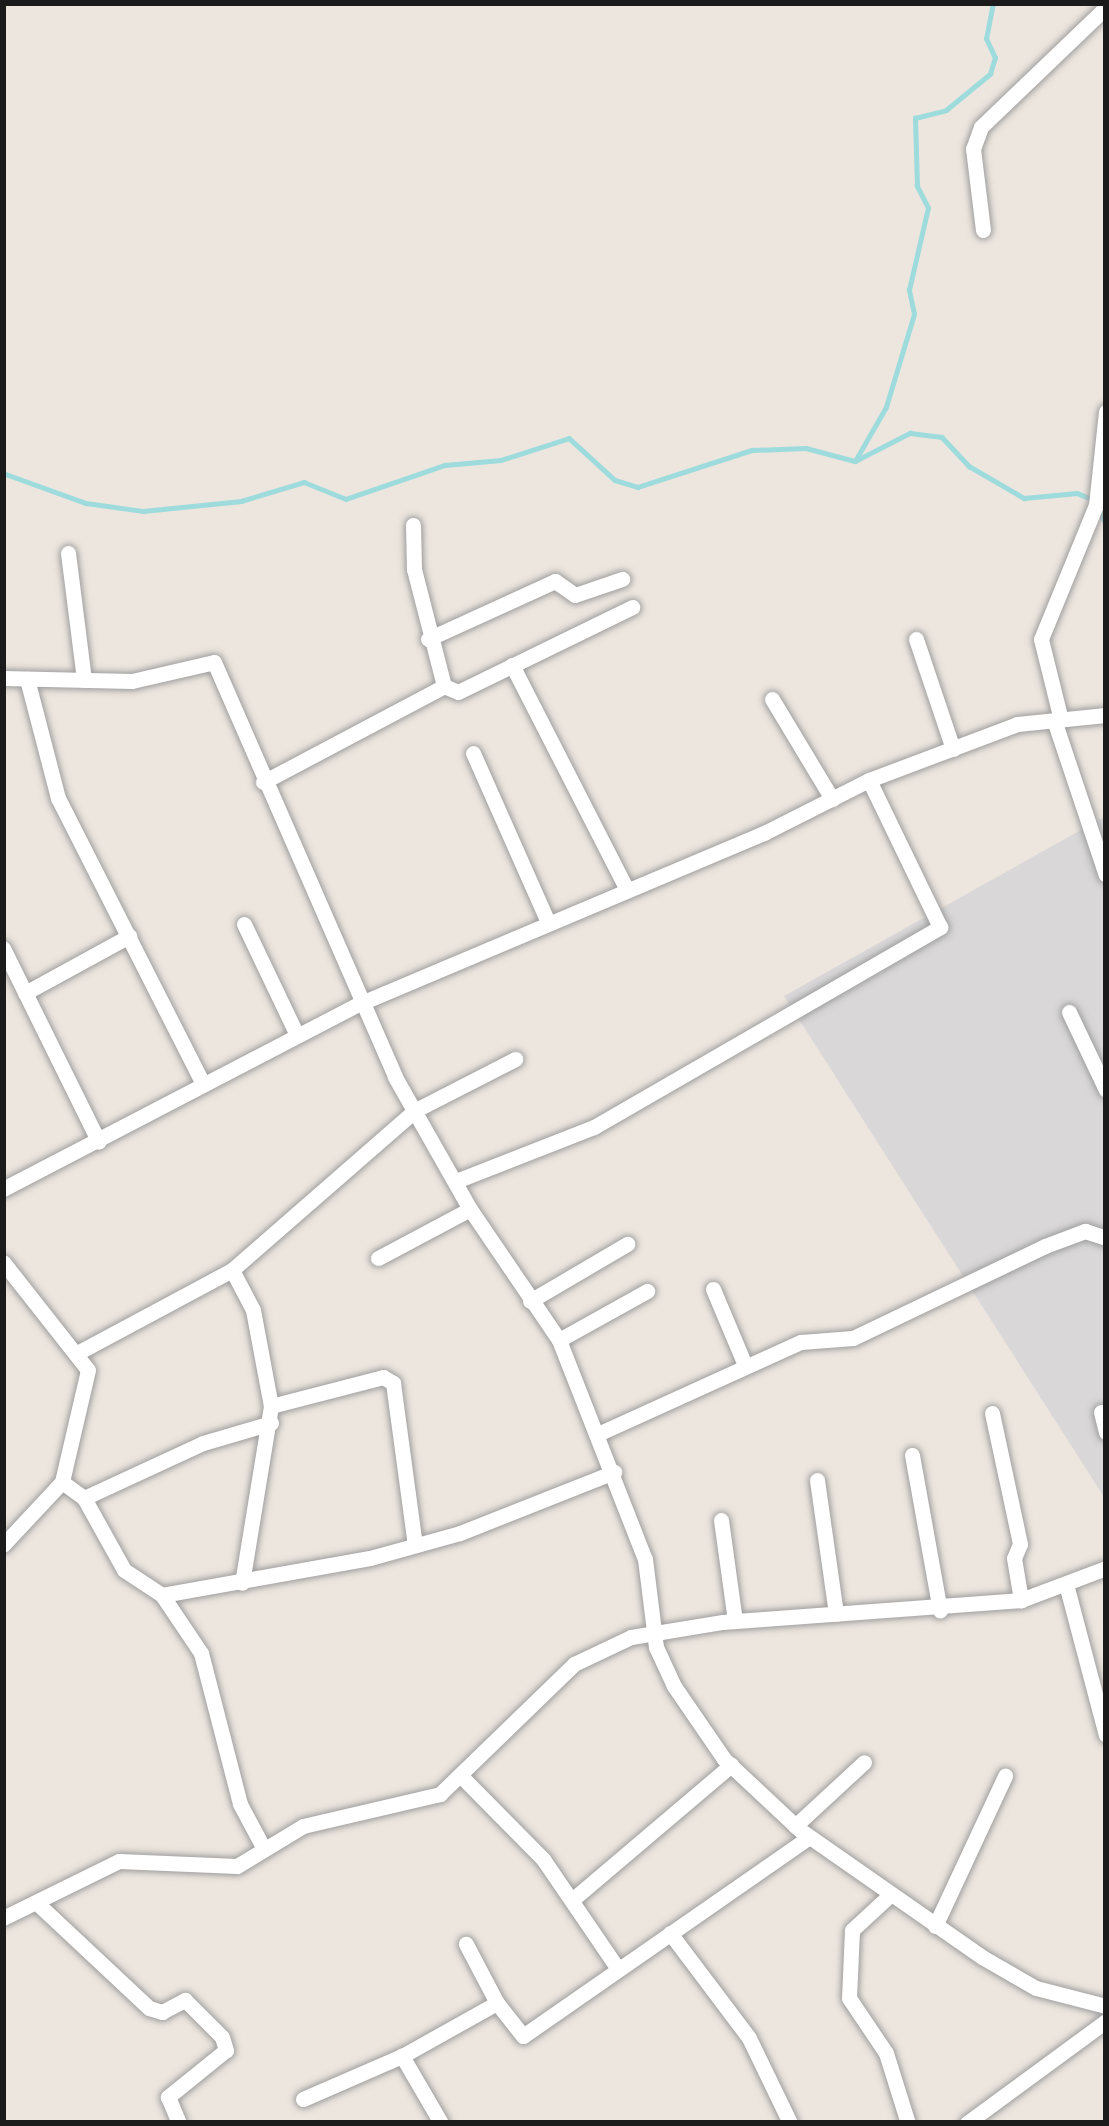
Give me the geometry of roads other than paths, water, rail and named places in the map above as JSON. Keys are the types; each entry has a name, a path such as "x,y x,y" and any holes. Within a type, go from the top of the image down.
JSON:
{"street":[{"path":"983,230 973,149 981,127 1106,7"},
{"path":"1106,412 1096,505 1041,639 1058,720 1106,875"},
{"path":"413,525 428,639 444,686 458,692 632,607"},
{"path":"68,553 84,680"},
{"path":"428,639 555,581 575,595 622,579"},
{"path":"916,639 953,748"},
{"path":"3,679 132,681 214,662 359,1004 470,1209 559,1340 600,1433 645,1559 654,1630 674,1685 731,1765 802,1831 935,1926 1036,1988 1105,2007"},
{"path":"512,665 626,888"},
{"path":"27,680 58,798 203,1084"},
{"path":"263,782 444,686"},
{"path":"772,700 832,799"},
{"path":"3,1189 359,1004 869,780 1017,724 1106,716"},
{"path":"472,752 548,920"},
{"path":"456,1181 594,1126 940,927 869,780"},
{"path":"244,924 297,1035"},
{"path":"25,993 129,936"},
{"path":"3,948 99,1142"},
{"path":"1069,1012 1106,1090"},
{"path":"76,1354 232,1270 414,1111 515,1059"},
{"path":"378,1258 470,1209"},
{"path":"600,1433 801,1342 854,1338 1085,1231 1106,1238"},
{"path":"530,1300 626,1244"},
{"path":"3,1262 88,1370 62,1483 3,1545"},
{"path":"232,1270 254,1310 271,1414 242,1583"},
{"path":"713,1289 746,1365"},
{"path":"559,1340 646,1291"},
{"path":"84,1498 271,1414 383,1378 393,1383 415,1545"},
{"path":"1101,1412 1106,1432"},
{"path":"992,1413 1020,1544 1014,1558 1021,1600"},
{"path":"912,1455 940,1610"},
{"path":"162,1595 242,1583 415,1545 614,1472"},
{"path":"818,1480 836,1613"},
{"path":"62,1483 84,1498 124,1570 162,1595 201,1653 240,1804 264,1849"},
{"path":"721,1520 735,1621"},
{"path":"3,1918 39,1905 119,1862 237,1866 303,1826 440,1794 464,1778 574,1664 654,1630 1021,1600 1106,1568"},
{"path":"1066,1584 1106,1735"},
{"path":"466,1944 497,2002 524,2036 670,1933 802,1831 864,1762"},
{"path":"572,1900 731,1765"},
{"path":"935,1926 1005,1775"},
{"path":"464,1778 528,1841 618,1969"},
{"path":"890,1894 852,1930 849,1998 886,2053 908,2123"},
{"path":"39,1905 149,2008 162,2012 185,2000 222,2037 226,2050 168,2097 179,2123"},
{"path":"670,1933 749,2038 790,2123"},
{"path":"303,2099 402,2056 497,2002"},
{"path":"967,2123 1105,2007"},
{"path":"402,2056 442,2123"}],"waterway":[{"path":"855,461 886,407 914,314 909,290 928,208 917,186 915,118 946,110 990,74 995,58 986,39 993,3"},
{"path":"3,473 86,503 143,511 241,501 304,482 346,499 445,465 501,460 569,438 615,480 638,487 752,450 806,448 855,461 910,433 942,437 969,466 1024,498 1077,493 1094,500"},
{"path":"1099,511 1106,523"}]}
